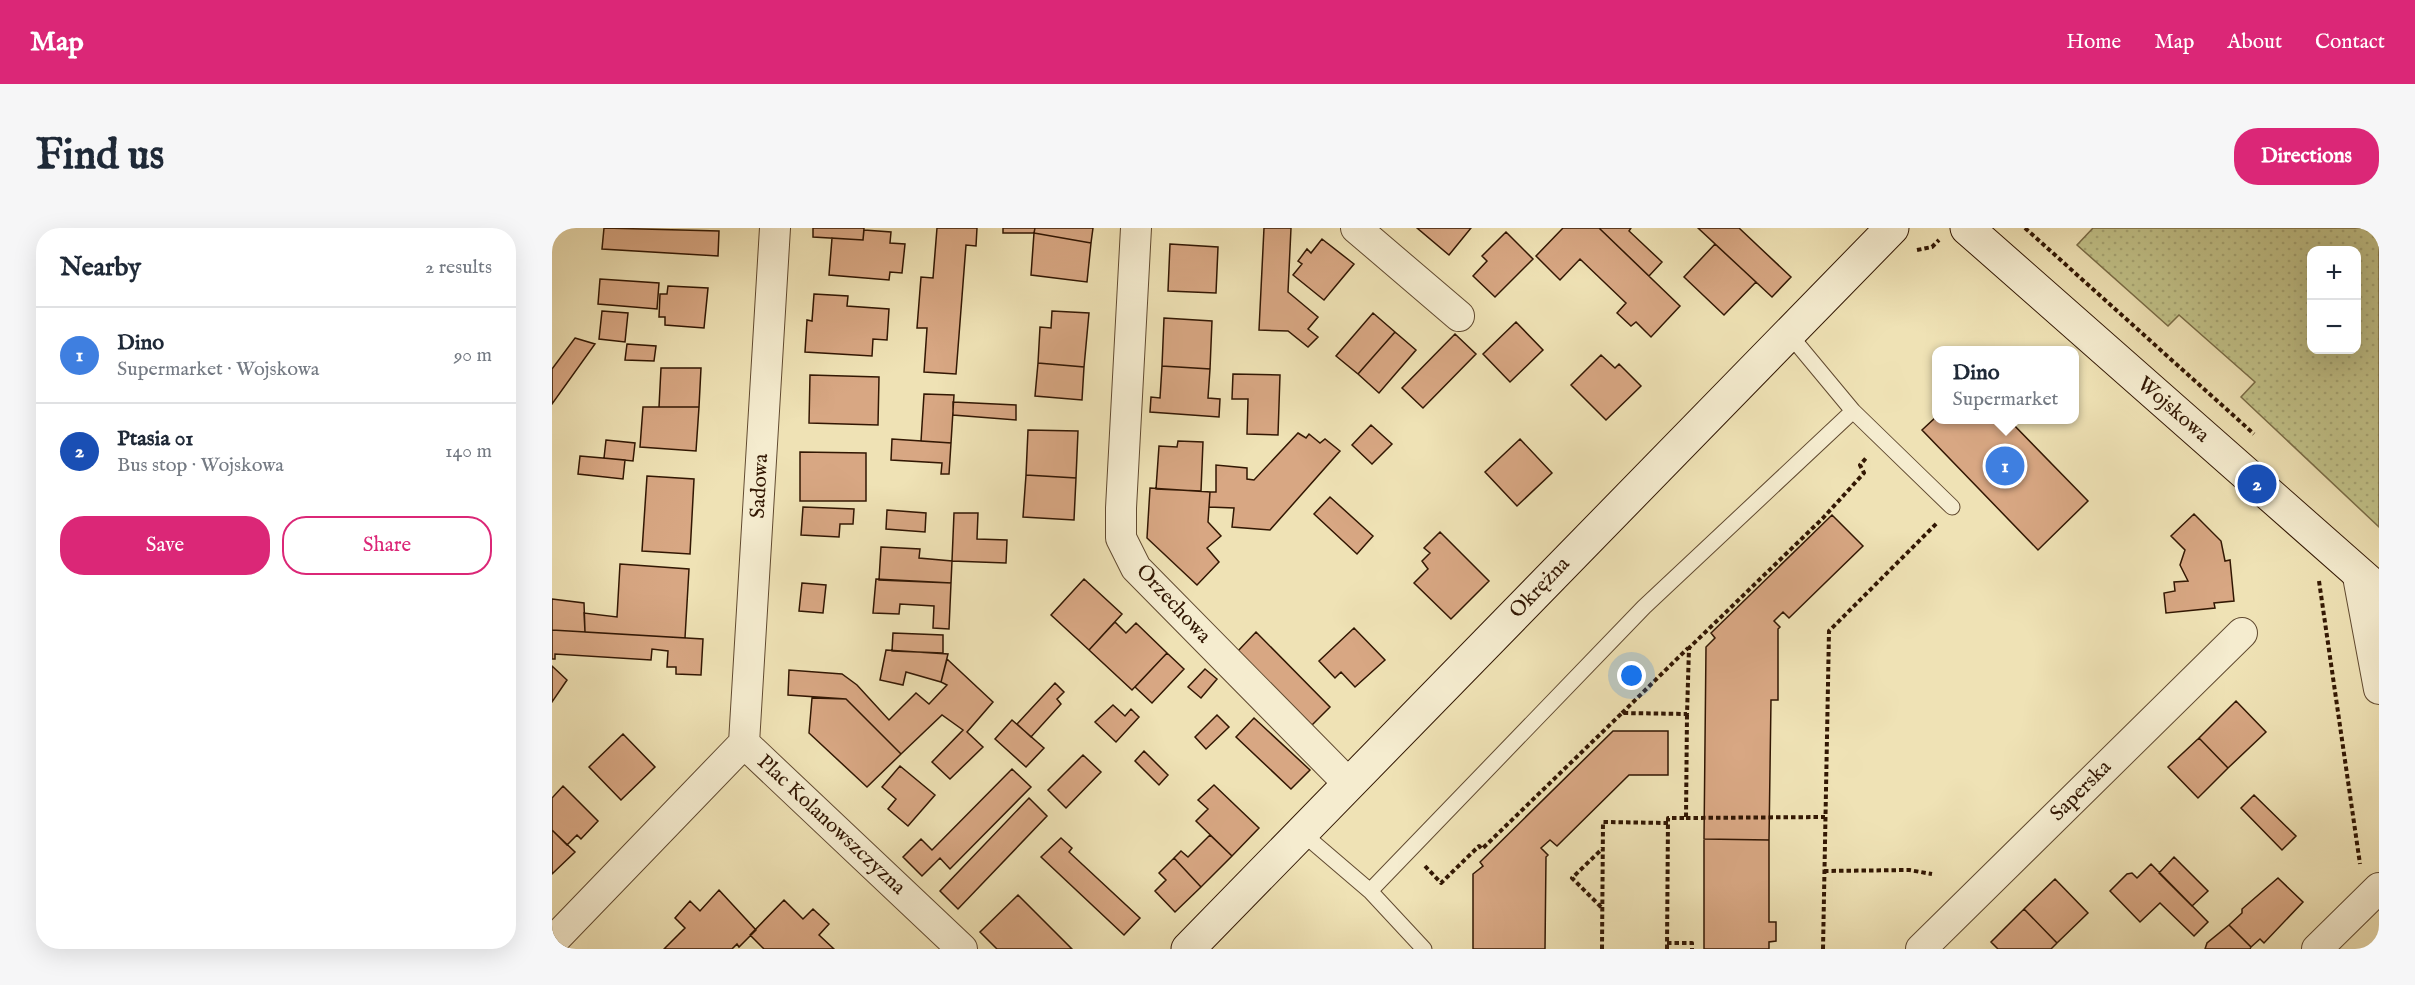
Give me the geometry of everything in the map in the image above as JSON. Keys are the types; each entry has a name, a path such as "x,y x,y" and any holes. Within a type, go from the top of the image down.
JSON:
{"street":[{"name":"Sadowa","path":"744,743 775,228"},
{"name":"Orzechowa","path":"1136,228 1121,538 1136,568 1349,784"},
{"path":"1356,228 1459,316"},
{"name":"Okrężna","path":"1188,949 1892,228"},
{"name":"Wojskowa","path":"1954,233 2368,581"},
{"path":"2368,581 2379,688"},
{"name":"Saperska","path":"1921,949 2242,633"},
{"name":"Plac Kolanowszczyzna","path":"552,942 744,743 962,949"},
{"path":"2317,949 2375,892"}],"lane":[{"path":"1789,334 1853,411 1952,507"},
{"path":"1370,891 1644,607 1853,411"},
{"path":"1301,832 1370,891 1424,949"}],"path":[{"path":"2025,228 2261,440"},
{"path":"1912,254 1921,248 1932,247 1954,233"},
{"path":"1410,851 1441,882 1479,846 1482,849 1823,518 1864,473 1860,465 1868,457 1861,451"},
{"path":"1823,949 1829,631 1952,507"},
{"path":"2319,577 2361,876 2375,892"},
{"path":"1686,818 1689,648"},
{"path":"1622,713 1687,714"},
{"path":"1667,949 1668,818 1825,817"},
{"path":"1602,949 1603,822 1668,823"},
{"path":"1602,849 1572,878 1602,908"},
{"path":"1824,871 1909,870 1932,874"},
{"path":"1667,943 1692,943 1692,949"}],"green space":[{"path":"2093,228 2379,228 2379,527 2241,397 2255,382 2179,315 2168,326 2077,245"}],"building":[{"path":"604,228 719,231 718,256 602,249"},
{"path":"813,228 864,228 863,240 813,237"},
{"path":"937,228 977,228 976,246 966,245 956,374 924,372 927,328 917,328 921,277 933,278"},
{"path":"1003,228 1035,228 1034,233 1003,233"},
{"path":"1035,228 1093,228 1091,243 1034,233"},
{"path":"1264,228 1291,228 1288,292 1318,317 1308,329 1318,337 1308,347 1288,331 1259,330"},
{"path":"1417,228 1471,228 1449,255"},
{"path":"1563,228 1599,228 1680,306 1651,337 1636,322 1631,326 1617,313 1626,303 1580,259 1560,280 1536,256"},
{"path":"1599,228 1631,228 1629,231 1662,262 1649,276"},
{"path":"1698,228 1739,228 1791,277 1772,297"},
{"path":"864,230 891,232 890,243 905,244 902,273 890,272 889,280 829,275 832,238 863,240"},
{"path":"1506,232 1533,259 1495,297 1473,276 1487,261 1482,256"},
{"path":"1034,233 1091,243 1087,282 1031,275"},
{"path":"1322,239 1354,264 1324,300 1293,275 1302,264 1298,261 1307,249 1311,253"},
{"path":"1170,244 1218,247 1216,293 1168,291"},
{"path":"1715,244 1756,282 1724,315 1684,277"},
{"path":"600,279 659,283 657,309 598,304"},
{"path":"668,286 708,288 704,328 665,325 665,317 659,317 660,294 667,294"},
{"path":"814,294 848,296 847,306 889,309 887,340 873,339 872,356 805,352 807,320 812,321"},
{"path":"602,311 628,313 625,342 599,339"},
{"path":"1052,311 1089,313 1084,367 1038,363 1040,327 1051,328"},
{"path":"1373,313 1395,332 1358,374 1336,356"},
{"path":"1164,318 1212,321 1210,369 1162,366"},
{"path":"1516,322 1543,350 1510,382 1483,354"},
{"path":"1395,332 1416,350 1379,393 1358,374"},
{"path":"1455,334 1476,354 1423,408 1402,388"},
{"path":"575,338 595,344 552,404 552,369"},
{"path":"627,344 656,346 654,361 625,360"},
{"path":"1601,355 1615,368 1619,364 1641,386 1606,420 1571,385"},
{"path":"1038,363 1084,367 1082,400 1035,396"},
{"path":"1162,366 1210,369 1208,398 1220,399 1219,417 1150,412 1151,397 1160,398"},
{"path":"661,368 701,368 699,407 659,407"},
{"path":"1233,374 1280,375 1278,435 1247,434 1248,399 1232,399"},
{"path":"810,375 879,377 878,425 809,423"},
{"path":"924,394 954,395 951,443 921,441"},
{"path":"953,402 1016,405 1016,420 953,415"},
{"path":"643,407 699,407 696,451 640,447"},
{"path":"1932,421 1932,424 2013,424 2088,501 2038,550 1922,430"},
{"path":"1371,425 1392,444 1372,464 1352,445"},
{"path":"1028,430 1078,431 1076,478 1026,475"},
{"path":"1298,433 1306,438 1309,434 1320,443 1325,439 1340,451 1270,530 1232,527 1234,508 1209,507 1210,492 1216,492 1216,465 1247,468 1247,479 1254,480"},
{"path":"892,439 951,443 949,474 941,474 942,463 891,460"},
{"path":"1520,439 1552,473 1517,506 1485,472"},
{"path":"606,440 635,443 633,461 604,458"},
{"path":"1178,441 1203,442 1201,491 1156,489 1159,446 1177,447"},
{"path":"800,452 866,453 866,501 800,501"},
{"path":"580,456 625,460 623,479 578,474"},
{"path":"1026,475 1076,478 1074,520 1023,517"},
{"path":"647,476 694,479 690,554 642,551"},
{"path":"1150,488 1210,492 1208,522 1221,536 1207,548 1219,562 1197,585 1147,538"},
{"path":"1330,497 1373,536 1357,554 1314,514"},
{"path":"803,507 854,509 853,524 840,524 839,537 801,535"},
{"path":"887,510 926,513 925,532 886,529"},
{"path":"954,513 978,513 977,539 1007,540 1006,563 952,561"},
{"path":"2194,514 2221,541 2225,561 2230,560 2234,601 2214,603 2215,608 2166,613 2164,593 2175,591 2174,582 2188,581 2180,565 2185,550 2171,536"},
{"path":"1832,515 1863,546 1789,618 1783,612 1774,621 1780,627 1778,629 1778,700 1771,700 1769,840 1704,839 1706,647 1715,638 1711,633"},
{"path":"1440,532 1489,581 1451,619 1414,583 1428,569 1422,561 1430,553 1424,548"},
{"path":"881,547 920,549 919,558 952,561 951,583 879,580"},
{"path":"620,564 689,569 685,638 585,632 584,613 617,617"},
{"path":"876,579 951,583 949,629 933,628 934,606 900,604 899,614 873,613"},
{"path":"1084,579 1122,614 1089,650 1051,615"},
{"path":"802,583 826,585 823,613 799,611"},
{"path":"552,599 584,603 585,632 552,630"},
{"path":"1115,622 1126,633 1136,623 1167,653 1132,690 1089,650"},
{"path":"1354,628 1385,660 1355,687 1341,672 1335,678 1319,661"},
{"path":"552,630 703,639 701,675 676,674 676,667 667,667 668,651 652,649 651,660 555,654 555,659 552,659"},
{"path":"1256,632 1330,707 1310,727 1237,652"},
{"path":"893,633 943,635 943,653 892,651"},
{"path":"886,650 948,654 941,682 906,672 903,685 880,680"},
{"path":"1167,653 1184,669 1152,703 1135,687"},
{"path":"947,659 993,702 967,732 983,747 950,779 932,762 963,730 942,715 901,754 846,699 788,695 789,670 842,674 857,685 889,720 916,693 929,704 947,685 941,682"},
{"path":"552,666 567,680 552,702"},
{"path":"1205,669 1217,679 1201,698 1188,687"},
{"path":"1055,683 1064,692 1057,699 1061,704 1031,737 1017,724"},
{"path":"812,698 846,699 901,754 867,787 809,733"},
{"path":"2236,701 2266,732 2228,768 2199,738"},
{"path":"1113,705 1125,716 1131,709 1139,717 1116,742 1095,722"},
{"path":"1217,715 1229,727 1206,749 1195,737"},
{"path":"1254,718 1310,770 1291,789 1236,737"},
{"path":"1012,720 1044,748 1026,767 995,739"},
{"path":"1613,731 1668,731 1668,775 1629,775 1557,846 1550,840 1541,848 1548,855 1546,857 1545,949 1473,949 1473,874 1483,866 1480,862"},
{"path":"623,734 655,767 621,800 589,767"},
{"path":"2199,738 2228,768 2198,798 2168,767"},
{"path":"1144,751 1168,775 1159,785 1135,761"},
{"path":"1083,755 1101,772 1066,808 1048,790"},
{"path":"900,766 935,795 908,826 888,809 896,799 882,787"},
{"path":"1012,769 1031,787 950,869 940,858 922,876 903,857 921,839 932,850"},
{"path":"1214,785 1259,828 1232,856 1196,821 1208,809 1198,800"},
{"path":"563,786 598,821 581,839 577,835 567,845 552,830 552,798"},
{"path":"2254,795 2296,836 2282,850 2241,808"},
{"path":"1029,798 1047,816 958,909 940,891"},
{"path":"552,830 575,852 552,874"},
{"path":"1210,835 1232,856 1201,887 1174,858 1181,851 1188,857"},
{"path":"1061,838 1072,848 1069,852 1140,918 1124,935 1041,857"},
{"path":"1704,839 1769,840 1769,922 1776,922 1776,941 1769,942 1769,949 1704,949"},
{"path":"2174,857 2208,891 2192,906 2159,873"},
{"path":"1174,858 1201,887 1175,912 1155,891 1166,880 1159,873"},
{"path":"2151,864 2208,922 2194,936 2160,903 2140,922 2110,891 2127,874 2132,873 2137,878"},
{"path":"2278,878 2303,902 2264,943 2260,939 2251,947 2229,925 2242,913 2242,909"},
{"path":"2055,879 2088,913 2057,943 2024,909"},
{"path":"719,890 756,930 739,947 737,944 732,949 664,949 685,928 675,918 690,901 700,911"},
{"path":"1018,895 1072,949 997,949 980,932"},
{"path":"784,900 803,919 813,909 829,924 819,935 834,949 764,949 750,935"},
{"path":"2024,909 2057,943 2051,949 1998,949 1991,942"},
{"path":"2229,925 2251,947 2250,949 2205,949 2207,943"}],"place":[{"name":"Dino","path":"2005,466"},
{"name":"Ptasia 01","path":"2257,484"}]}
